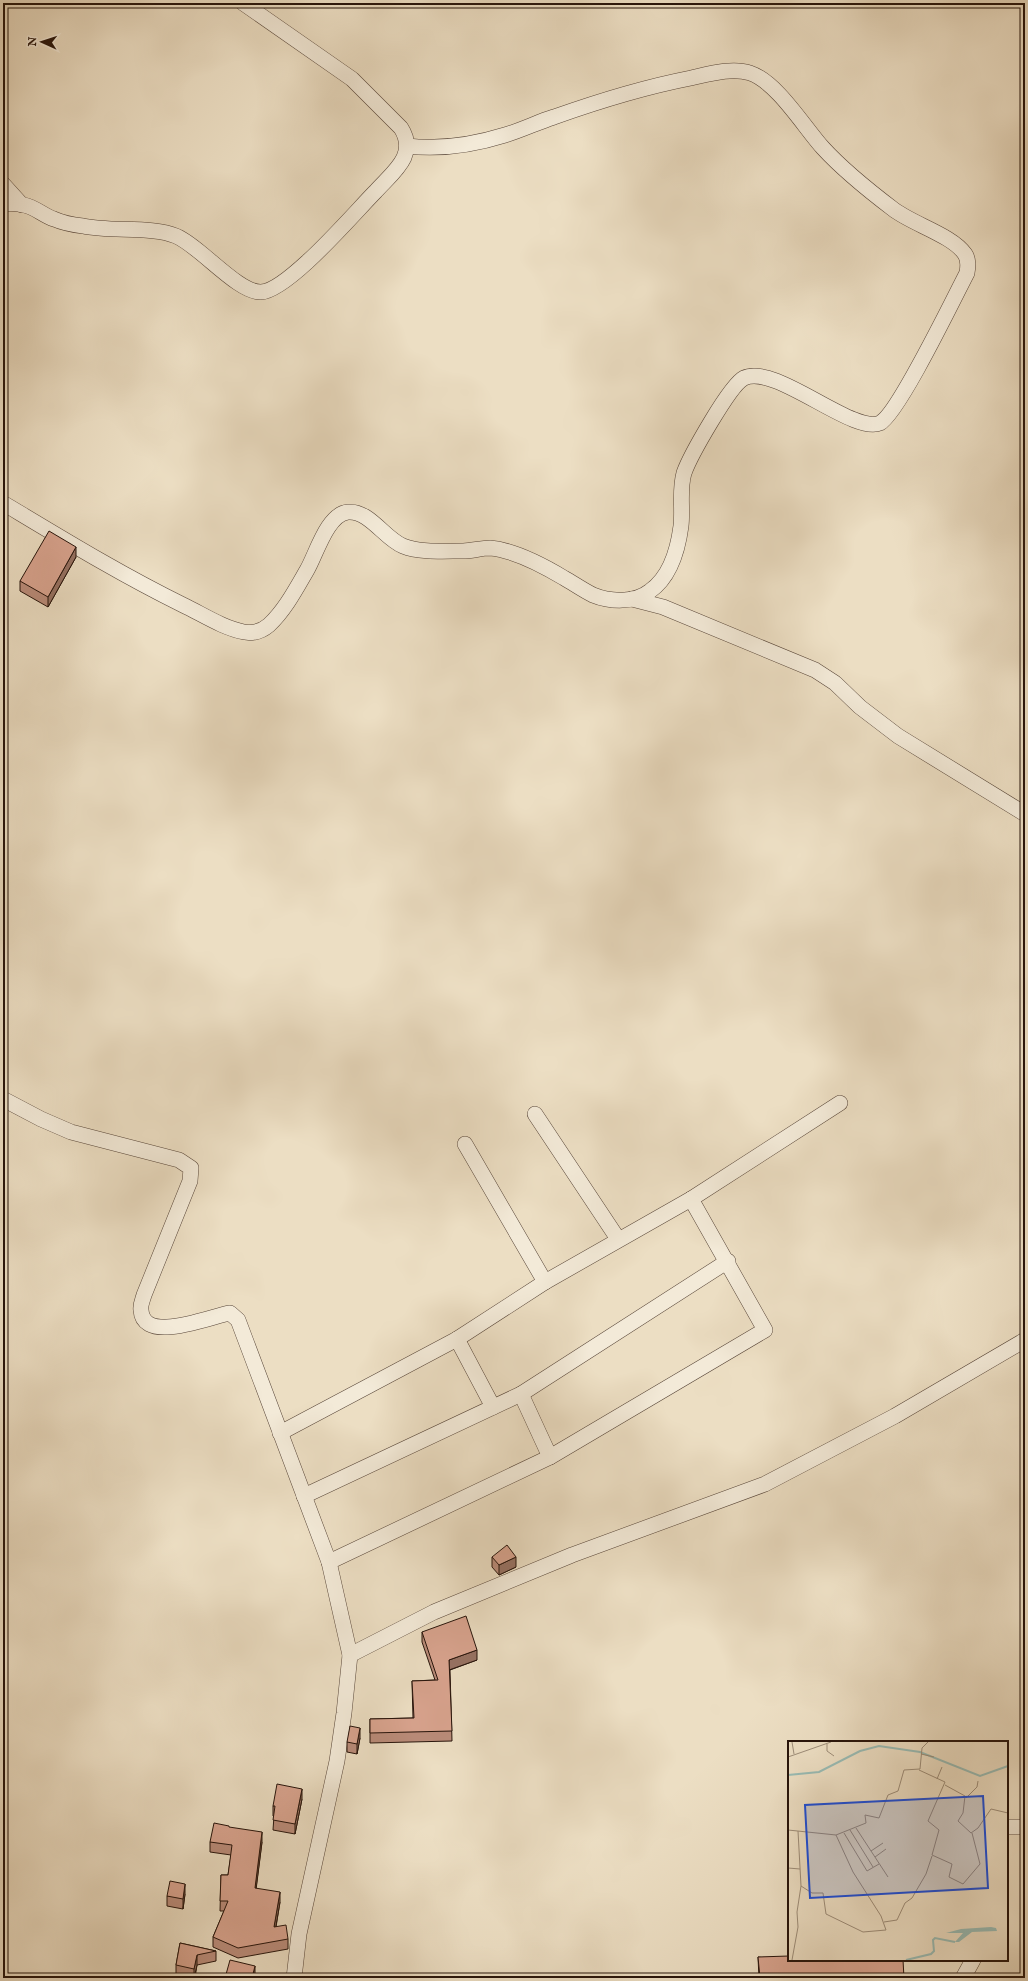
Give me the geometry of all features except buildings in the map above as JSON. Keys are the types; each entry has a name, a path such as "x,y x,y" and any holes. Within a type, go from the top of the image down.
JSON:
{"street":[{"path":"3,203 22,205 54,219 84,226 108,230 151,231 176,236 240,284 252,290 262,292 272,289 289,278 345,224 396,171 404,158 407,146 407,137 401,128 352,78 243,3"},
{"path":"3,503 130,578 194,610 246,632 257,632 266,628 283,610 309,566 323,535 337,517 344,512 351,512 368,520 402,546 420,550 465,551 490,548 518,555 544,567 593,595 614,600 632,599 648,593 663,579 673,561 681,527 683,475 720,407 736,384 746,376 758,375 776,381 854,420 869,425 880,423 890,414 905,389 967,273 969,265 966,256 958,246 897,212 857,182 824,149 783,98 765,82 750,73 733,71 667,83 618,96 553,117 506,135 469,145 432,149 407,146"},
{"path":"3,184 22,205"},
{"path":"632,599 663,607 816,670 835,683 860,707 898,736 1025,814"},
{"path":"3,1099 41,1119 71,1132 179,1160 191,1168 190,1181 144,1295 140,1310 143,1320 150,1326 161,1328 174,1327 230,1313 238,1320 329,1562 350,1655 337,1760 299,1934 294,1978"},
{"path":"280,1433 457,1339 545,1282 618,1239 691,1199 840,1103"},
{"path":"535,1114 618,1239"},
{"path":"465,1144 545,1282"},
{"path":"329,1562 550,1457 765,1330 728,1262 691,1199"},
{"path":"304,1496 521,1394 728,1262"},
{"path":"457,1339 493,1407"},
{"path":"350,1655 441,1609 572,1555 765,1484 895,1416 1025,1340"},
{"path":"521,1394 550,1457"},
{"path":"1008,1827 1025,1827"},
{"path":"963,1978 972,1961"}]}
